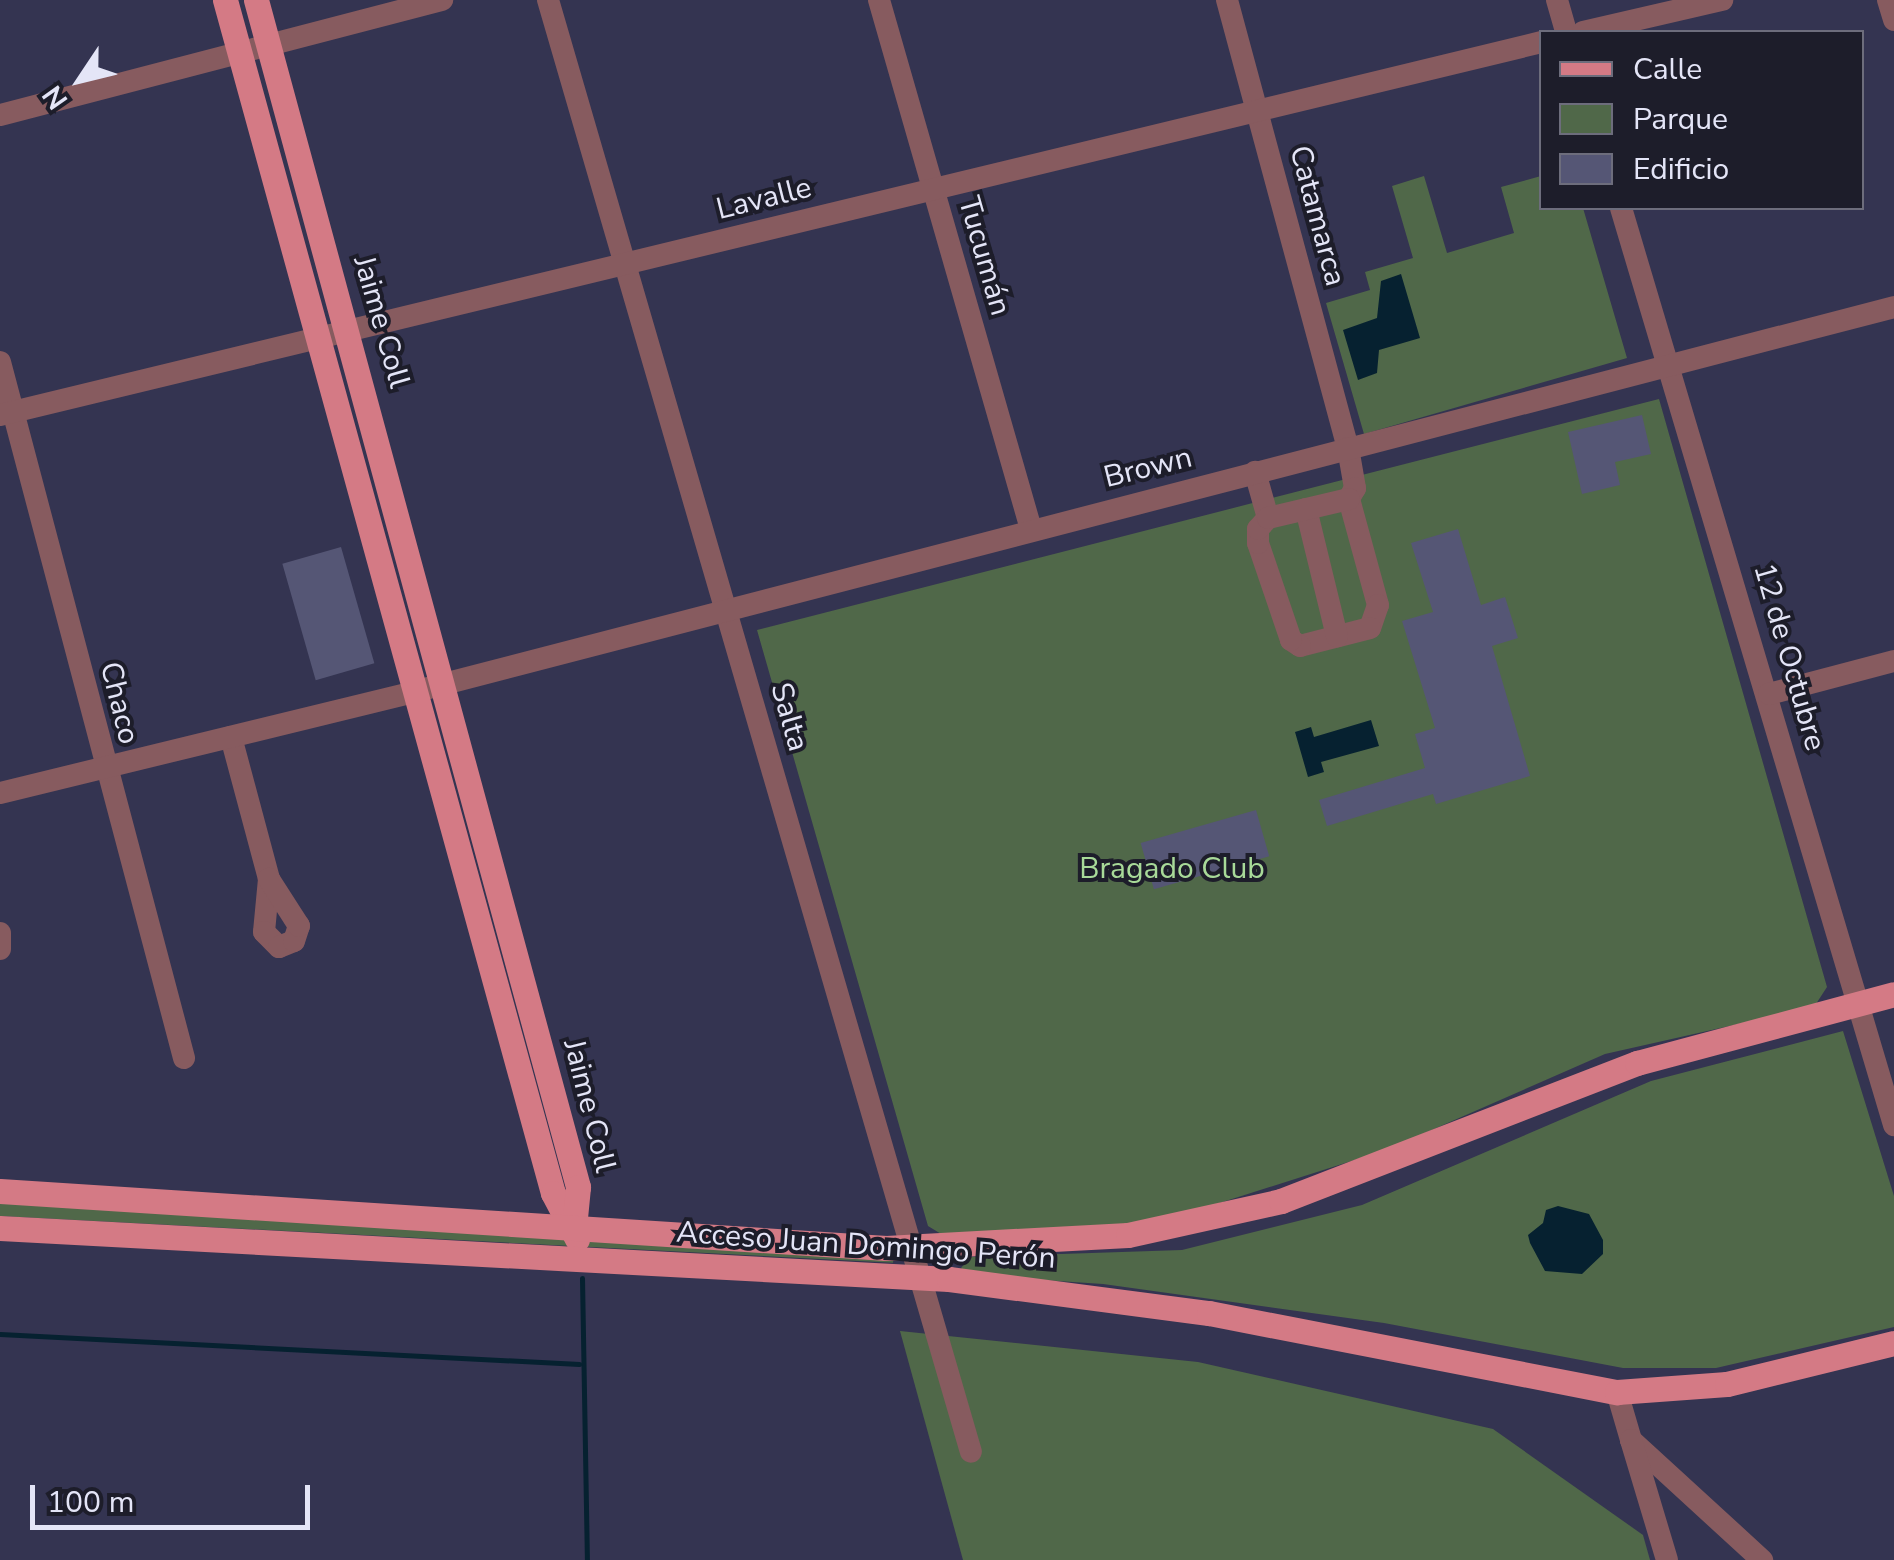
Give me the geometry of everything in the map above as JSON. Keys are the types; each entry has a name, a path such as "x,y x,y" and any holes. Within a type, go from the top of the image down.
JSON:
{"main road":[{"name":"Jaime Coll","path":"225,0 553,1193 574,1228"},
{"name":"Jaime Coll","path":"256,0 350,329 578,1188 574,1228"},
{"name":"Acceso Juan Domingo Perón","path":"0,1191 914,1249 1128,1235 1227,1217 1390,1164 1638,1063 1894,994"},
{"name":"Acceso Juan Domingo Perón","path":"0,1228 922,1279 1209,1312 1618,1392 1727,1384 1894,1343"},
{"path":"574,1228 582,1259"}],"street":[{"path":"0,115 442,0"},
{"name":"Salta","path":"548,0 971,1452"},
{"name":"Tucumán","path":"879,0 1032,529"},
{"name":"Catamarca","path":"1226,0 1348,448 1354,488 1349,499 1378,619 1337,636"},
{"path":"1557,0 1565,30"},
{"path":"1592,30 1722,0"},
{"path":"1888,0 1894,20"},
{"name":"Lavalle","path":"6,414 319,335 1539,43"},
{"name":"12 de Octubre","path":"1622,210 1770,694 1894,1125"},
{"name":"Brown","path":"0,793 417,692 1894,307"},
{"name":"Chaco","path":"0,362 6,414 184,1058"},
{"path":"1255,472 1268,518"},
{"path":"1306,509 1337,636 1300,646 1282,627 1258,542 1258,528 1268,518 1306,509 1349,499"},
{"path":"1770,694 1894,661"},
{"path":"232,737 269,879"},
{"path":"0,933 0,948"},
{"path":"1618,1392 1666,1560"},
{"path":"1631,1440 1762,1560"}],"green space":[{"path":"1424,176 1447,253 1514,233 1501,187 1539,177 1539,210 1584,210 1627,358 1364,434 1326,303 1370,290 1365,272 1413,258 1392,186"},
{"name":"Bragado Club","path":"1659,399 1827,987 1814,1007 1605,1054 1386,1150 1163,1221 951,1240 928,1226 757,630"},
{"path":"1843,1031 1894,1196 1894,1327 1716,1368 1623,1368 1384,1323 1103,1284 967,1275 961,1268 970,1257 1182,1250 1362,1205 1651,1081"},
{"path":"0,1203 894,1250 893,1263 0,1216"},
{"path":"900,1331 1198,1362 1493,1429 1643,1535 1650,1560 963,1560"}],"water":[{"path":"1401,274 1420,338 1379,350 1377,373 1358,380 1343,330 1377,318 1381,281"},
{"path":"1371,720 1379,746 1321,762 1324,772 1308,777 1295,732 1311,727 1314,737"},
{"path":"1558,1206 1589,1214 1603,1240 1603,1254 1582,1274 1545,1271 1530,1243 1528,1235 1543,1223 1546,1210"}],"building":[{"path":"1642,415 1651,454 1615,462 1620,485 1582,494 1568,432"},
{"path":"1458,529 1481,605 1505,597 1518,638 1492,646 1530,776 1436,804 1433,794 1327,826 1319,800 1425,768 1415,734 1435,728 1402,621 1433,612 1411,543"},
{"path":"341,547 374,663 316,680 282,564"},
{"path":"1256,810 1269,856 1154,889 1141,843"}],"waterway":[{"path":"582,1278 587,1560"},
{"path":"0,1334 579,1364"}]}
